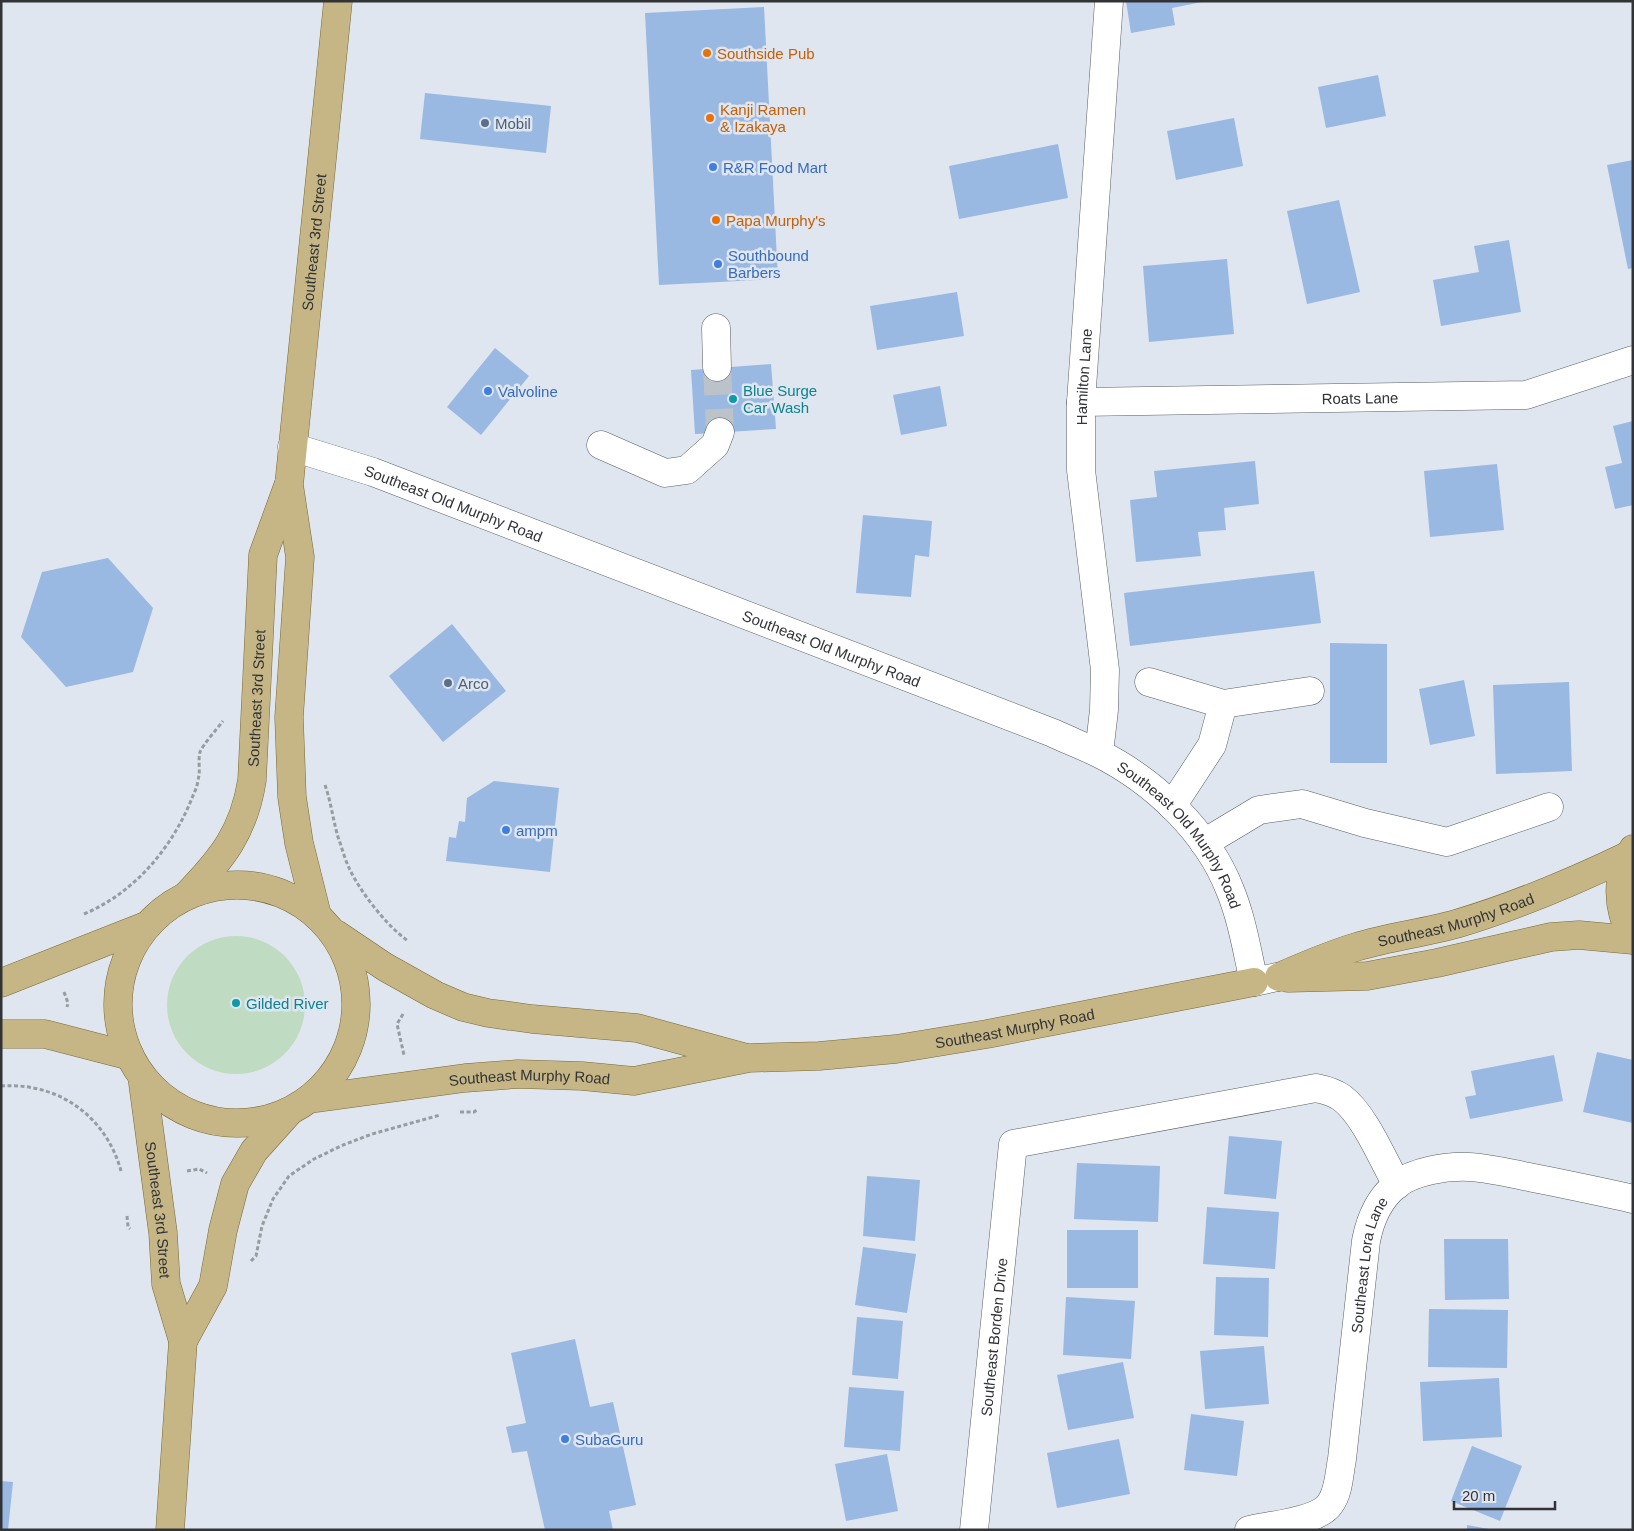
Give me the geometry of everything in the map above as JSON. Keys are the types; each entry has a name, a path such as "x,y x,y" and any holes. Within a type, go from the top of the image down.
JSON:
{"main road":[{"name":"Southeast 3rd Street","path":"183,1341 213,1286 223,1230 235,1184 254,1151 300,1105 327,1084 341,1064 351,1043 356,1020 357,997 353,974 345,952 325,923 299,843 292,797 289,717 300,557 289,485 338,1"},
{"name":"Southeast 3rd Street","path":"185,897 209,873 223,855 241,824 246,810 252,780 263,555 289,485"},
{"name":"Southeast Murphy Road","path":"1266,980 1356,947 1454,924 1504,908 1546,893 1631,852"},
{"path":"1631,852 1622,876 1620,898 1624,920 1633,940"},
{"name":"Southeast Murphy Road","path":"185,897 208,888 231,885 254,886 277,891 298,901 384,967 435,995 463,1007 528,1019 637,1028 749,1058"},
{"path":"185,897 165,909 148,925 134,944 124,965 119,988 119,1019 122,1034 136,1066 158,1094 177,1107 198,1117 221,1122 252,1122 268,1120 300,1105"},
{"path":"1,983 148,925"},
{"name":"Southeast Murphy Road","path":"300,1105 465,1078 518,1074 582,1076 634,1081 749,1058 855,1054 920,1046 1266,980 1366,976 1437,963 1551,937 1579,935 1633,940"},
{"path":"1,1034 45,1034 136,1066"},
{"name":"Southeast 3rd Street","path":"136,1066 160,1214 166,1284 183,1341 170,1530"}],"street":[{"name":"Hamilton Lane","path":"1099,753 1104,710 1105,670 1081,470 1081,402 1109,1"},
{"path":"716,328 717,368"},
{"name":"Roats Lane","path":"1081,402 1526,395 1633,360"},
{"path":"601,445 665,473 687,470 715,445 720,432"},
{"name":"Southeast Old Murphy Road","path":"292,447 351,464 1053,733 1099,753 1146,783 1192,827 1221,870 1232,894 1240,921 1266,980"},
{"path":"1149,682 1223,704 1310,691"},
{"path":"1172,806 1212,745 1223,704"},
{"path":"1204,844 1260,810 1302,804 1365,824 1447,842 1549,807"},
{"name":"Southeast Borden Drive","path":"974,1530 1013,1144 1316,1088 1337,1095 1352,1107 1364,1124 1397,1184"},
{"name":"Southeast Lora Lane","path":"1249,1530 1310,1517 1327,1508 1333,1500 1342,1459 1366,1241 1380,1204 1397,1184 1426,1172 1447,1168 1469,1167 1524,1176 1633,1199"}],"path":[{"path":"79,916 96,909 120,894 156,860 174,834 195,792 199,775 200,752 216,729"},
{"path":"328,794 337,835 349,869 395,932 410,944"},
{"path":"62,986 68,1003 66,1010"},
{"path":"405,1059 398,1024 407,1008"},
{"path":"1,1086 27,1085 46,1090 72,1102 101,1129 116,1153 123,1180"},
{"path":"452,1112 474,1112"},
{"path":"256,1256 262,1226 273,1199 289,1176 314,1159 343,1145 372,1134 443,1114"},
{"path":"183,1171 199,1169 213,1175"},
{"path":"126,1208 128,1227"}],"green space":[{"path":"236,936 250,937 262,941 274,947 285,956 294,967 300,979 304,991 304,1019 300,1031 294,1043 285,1054 274,1063 262,1069 250,1073 236,1074 222,1073 210,1069 198,1063 187,1054 178,1043 172,1031 168,1019 167,1005 168,991 172,979 178,967 187,956 198,947 210,941 222,937"}],"building":[{"path":"1126,1 1202,2 1172,8 1175,25 1131,33"},
{"path":"764,7 778,279 659,285 645,13"},
{"path":"1378,75 1386,116 1326,128 1318,87"},
{"name":"Mobil","path":"425,93 551,106 546,153 420,139"},
{"path":"1234,118 1243,166 1176,180 1167,131"},
{"path":"1058,144 1068,198 959,219 949,166"},
{"path":"1633,160 1633,268 1628,269 1607,165"},
{"path":"1339,200 1360,292 1307,304 1287,211"},
{"path":"1509,240 1521,312 1441,326 1433,280 1479,272 1474,246"},
{"path":"1227,259 1234,334 1149,342 1143,266"},
{"path":"957,292 964,336 877,350 870,306"},
{"name":"Valvoline","path":"495,348 529,376 481,435 447,407"},
{"name":"Blue Surge Car Wash","path":"771,364 776,429 695,434 691,370"},
{"path":"940,386 947,426 901,435 893,395"},
{"path":"1633,421 1633,505 1615,509 1605,467 1622,463 1613,426"},
{"path":"1255,461 1259,504 1224,508 1226,530 1198,532 1201,556 1136,562 1130,500 1157,497 1154,471"},
{"path":"1497,464 1504,530 1430,537 1424,471"},
{"path":"863,515 932,521 929,557 915,555 911,597 856,593"},
{"path":"108,558 153,608 133,672 66,687 21,637 42,572"},
{"path":"1314,571 1321,623 1130,646 1124,593"},
{"name":"Arco","path":"452,624 506,691 443,742 389,676"},
{"path":"1330,643 1387,644 1387,763 1330,763"},
{"path":"1464,680 1475,736 1430,745 1419,689"},
{"path":"1569,682 1572,771 1496,774 1493,685"},
{"name":"ampm","path":"494,781 559,788 550,872 446,861 449,837 456,838 459,821 465,822 467,798"},
{"path":"1597,1052 1633,1060 1633,1123 1583,1112"},
{"path":"1554,1055 1563,1101 1470,1119 1465,1097 1476,1095 1471,1071"},
{"path":"1229,1136 1282,1141 1276,1199 1224,1194"},
{"path":"1077,1163 1160,1166 1158,1222 1074,1219"},
{"path":"867,1176 920,1180 915,1241 863,1236"},
{"path":"1207,1207 1279,1212 1275,1269 1203,1264"},
{"path":"1067,1230 1138,1230 1138,1288 1067,1288"},
{"path":"1444,1239 1508,1239 1509,1299 1445,1300"},
{"path":"863,1247 916,1254 907,1313 855,1305"},
{"path":"1216,1277 1269,1278 1268,1337 1214,1335"},
{"path":"1066,1297 1135,1301 1131,1359 1063,1355"},
{"path":"1429,1309 1508,1310 1507,1368 1428,1367"},
{"path":"857,1317 903,1321 898,1379 852,1375"},
{"name":"SubaGuru","path":"575,1339 590,1407 613,1402 636,1505 609,1511 613,1530 545,1530 527,1451 512,1453 506,1427 526,1423 511,1353"},
{"path":"1264,1346 1269,1404 1205,1409 1200,1351"},
{"path":"1123,1362 1134,1418 1068,1430 1057,1375"},
{"path":"1499,1378 1502,1437 1423,1441 1420,1382"},
{"path":"849,1387 904,1391 900,1451 844,1447"},
{"path":"1191,1414 1244,1421 1237,1476 1184,1470"},
{"path":"1119,1439 1130,1494 1057,1508 1047,1453"},
{"path":"1472,1446 1522,1466 1500,1521 1451,1501"},
{"path":"887,1454 898,1511 846,1521 835,1464"},
{"path":"1,1481 13,1482 8,1530 1,1530"},
{"path":"1467,1525 1489,1529 1489,1530 1467,1530"}],"tunnel":[{"path":"717,367 720,432"}],"place":[{"name":"Southside Pub","path":"707,53"},
{"name":"Kanji Ramen & Izakaya","path":"710,118"},
{"name":"Mobil","path":"485,123"},
{"name":"R&R Food Mart","path":"713,167"},
{"name":"Papa Murphy's","path":"716,220"},
{"name":"Southbound Barbers","path":"718,264"},
{"name":"Valvoline","path":"488,391"},
{"name":"Blue Surge Car Wash","path":"733,399"},
{"name":"Arco","path":"448,683"},
{"name":"ampm","path":"506,830"},
{"name":"Gilded River","path":"236,1003"},
{"name":"SubaGuru","path":"565,1439"}]}
